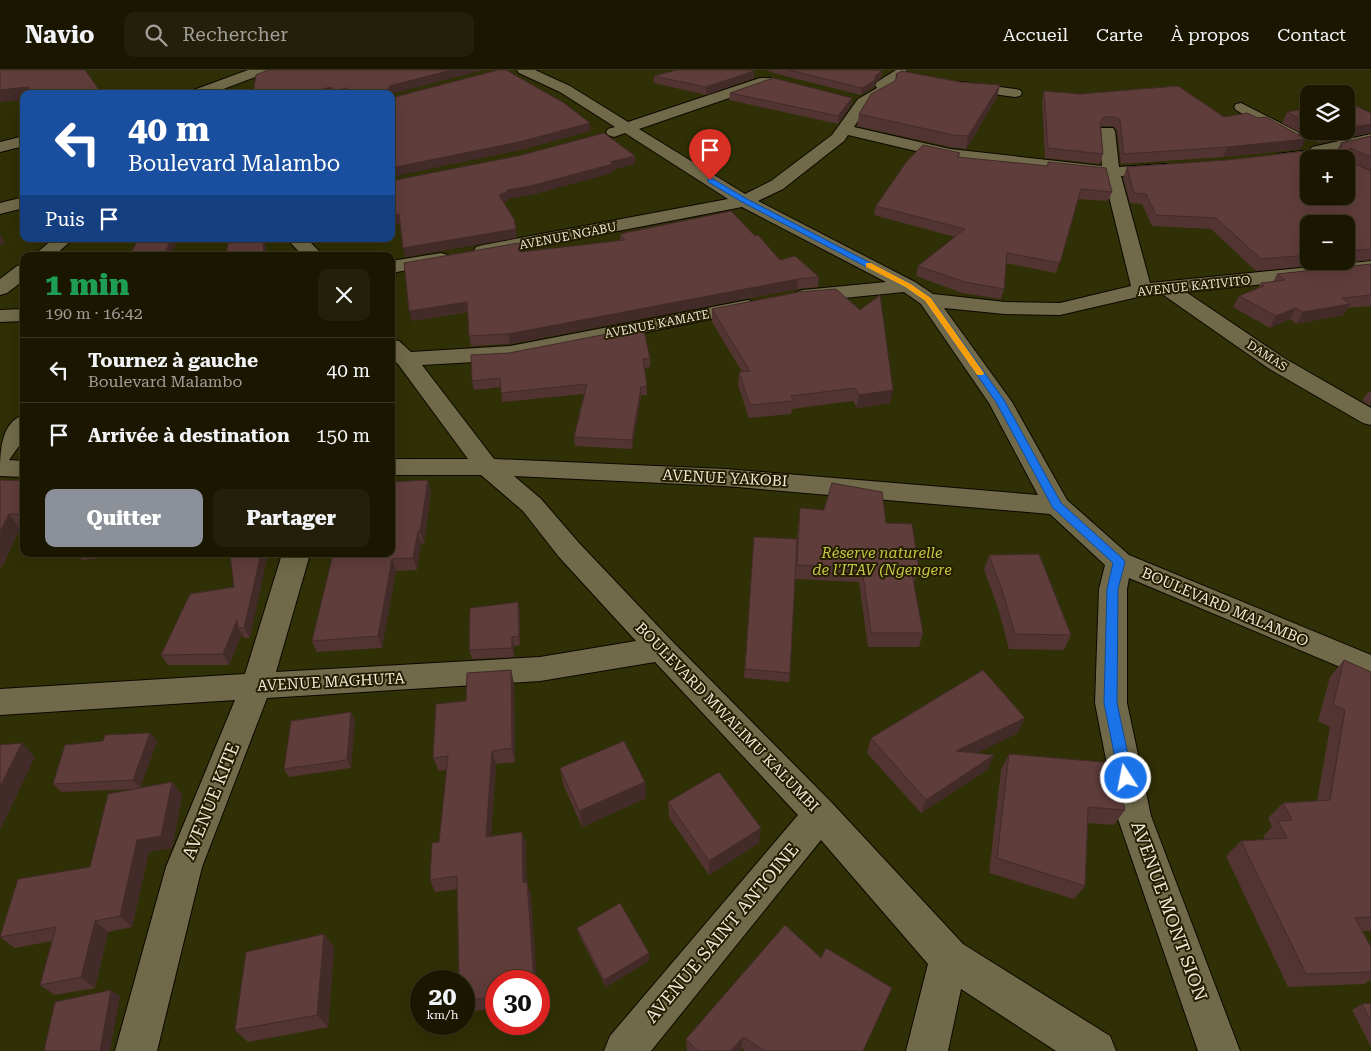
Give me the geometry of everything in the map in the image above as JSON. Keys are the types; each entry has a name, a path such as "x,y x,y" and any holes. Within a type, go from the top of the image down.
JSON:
{"street":[{"path":"207,90 261,70"},
{"name":"BOULEVARD MALAMBO","path":"524,70 565,89 626,129 744,201 918,293 1000,402 1057,506 1119,562 1371,668"},
{"path":"598,136 626,129 776,80 748,70"},
{"path":"879,70 917,76"},
{"path":"845,97 863,102 887,88 882,85 901,73"},
{"path":"948,84 1015,93"},
{"name":"AVENUE NGABU","path":"395,266 744,201 777,185 838,138 863,102"},
{"path":"1241,107 1318,150 1371,139"},
{"path":"844,130 950,154 1039,165 1077,166 1111,172 1176,168"},
{"path":"1107,131 1111,172 1142,290"},
{"path":"0,147 20,142"},
{"path":"1270,159 1300,156"},
{"path":"0,209 20,203"},
{"path":"47,252 60,242"},
{"path":"299,242 310,252"},
{"name":"AVENUE KATIVITO","path":"918,293 1005,308 1060,309 1142,290 1371,266"},
{"path":"0,289 20,273"},
{"name":"DAMAS","path":"1167,288 1276,364 1371,418"},
{"name":"AVENUE KAMATE","path":"399,353 510,353 778,301 918,293"},
{"path":"0,316 20,315"},
{"name":"BOULEVARD MWALIMU KALUMBI","path":"399,353 486,466 532,505 569,550 661,649 820,814 949,958 1095,1051"},
{"path":"0,455 20,428"},
{"name":"AVENUE YAKOBI","path":"395,467 486,466 776,480 1057,506"},
{"path":"0,468 20,469"},
{"name":"AVENUE KITE","path":"136,1051 184,868 256,686 295,557"},
{"name":"AVENUE MONT SION","path":"1119,562 1113,589 1111,703 1134,816 1219,1051"},
{"name":"AVENUE MAGHUTA","path":"0,702 540,669 661,649"},
{"name":"AVENUE SAINT ANTOINE","path":"625,1051 820,814"},
{"path":"927,1051 949,958"}],"green space":[{"name":"Réserve naturelle de l'ITAV (Ngengere","path":"0,70 1371,70 1371,1051 0,1051"}],"building":[{"path":"0,70 85,70 99,90 30,90 28,87 0,90"},
{"path":"268,70 452,70 389,86 388,90 348,90 347,88 332,90 331,87 320,90 254,90 256,75"},
{"path":"498,70 506,70 564,103 590,123 519,142 395,167 395,97"},
{"path":"677,70 754,71 706,87 654,76"},
{"path":"789,70 882,71 875,76 875,80 862,88"},
{"path":"902,71 960,82 1000,85 968,136 953,135 859,114 871,94 895,81 896,74"},
{"path":"773,78 852,98 838,116 730,93"},
{"path":"1178,86 1224,117 1247,113 1258,118 1266,117 1300,136 1300,140 1124,154 1120,120 1116,117 1104,117 1100,122 1103,154 1048,148 1044,91 1080,94"},
{"path":"1355,105 1371,113 1371,124 1355,127"},
{"path":"1300,110 1300,119 1287,112"},
{"path":"604,133 635,156 610,162 613,164 530,186 507,190 507,192 499,195 514,219 516,229 403,248 399,214 395,215 395,180 522,155"},
{"path":"1371,136 1371,157 1350,148 1350,150 1337,150 1342,146 1341,143"},
{"path":"923,145 960,153 957,157 1048,166 1048,162 1106,168 1112,192 1081,189 1060,263 1007,253 1004,289 965,282 918,266 965,229 876,206 907,161"},
{"path":"1300,152 1300,205 1355,205 1355,164 1371,171 1371,249 1355,250 1355,215 1300,215 1300,256 1261,259 1216,218 1156,215 1146,194 1134,193 1127,167 1228,160"},
{"path":"731,211 755,236 758,235 780,260 795,256 819,277 798,279 508,334 469,336 467,302 409,311 404,263 519,243 521,252 625,240 620,234"},
{"path":"137,242 170,242 166,252 131,252"},
{"path":"263,242 264,252 227,252 228,243"},
{"path":"1371,264 1371,295 1342,298 1350,304 1303,312 1296,308 1276,316 1239,296 1264,286 1261,283 1285,280 1277,274 1315,270 1355,270 1355,266"},
{"path":"836,289 860,310 880,295 893,390 859,395 855,388 791,396 793,401 750,405 739,372 750,371 712,309 799,292"},
{"path":"643,327 650,358 643,359 647,386 641,387 632,440 574,437 587,384 501,393 500,378 472,381 471,355 509,353"},
{"path":"0,480 20,481 20,514 9,514 0,532"},
{"path":"428,480 420,531 418,531 413,558 392,559 378,636 312,641 332,557 395,557 395,482"},
{"path":"832,483 882,492 886,523 912,524 919,569 911,568 923,633 871,633 862,568 797,565 800,508 824,510"},
{"path":"754,537 797,539 790,673 745,669"},
{"path":"1039,554 1071,635 1015,634 989,555"},
{"path":"230,557 260,557 244,628 238,628 237,620 223,654 161,655 190,594 234,587"},
{"path":"518,602 519,636 512,637 512,648 469,650 470,608"},
{"path":"1344,660 1371,672 1371,917 1355,918 1371,947 1371,972 1306,974 1241,841 1287,838 1278,821 1292,820 1283,803 1330,800 1345,710 1333,705"},
{"path":"511,670 512,748 492,751 486,837 522,832 523,883 527,882 533,970 485,970 485,998 475,1000 475,970 459,970 457,876 430,880 432,843 439,842 448,756 433,758 436,704 466,701 467,673"},
{"path":"983,670 1025,718 956,751 994,755 926,800 871,738"},
{"path":"351,712 347,760 284,769 291,721"},
{"path":"150,733 133,780 53,784 65,745 103,741 105,735"},
{"path":"624,741 645,782 579,811 560,768"},
{"path":"22,743 0,787 0,745"},
{"path":"1009,754 1114,763 1125,810 1088,807 1085,886 997,858"},
{"path":"719,772 761,828 709,861 668,802"},
{"path":"172,782 161,836 137,840 120,916 95,921 81,977 40,985 56,927 0,937 18,879 90,867 108,794"},
{"path":"620,903 649,953 604,980 577,928"},
{"path":"785,925 821,958 826,948 892,988 863,1051 765,1051 743,1037 731,1051 698,1051 686,1039"},
{"path":"324,934 317,1015 235,1030 246,952"},
{"path":"111,990 100,1051 44,1051 55,1002"},
{"path":"1371,1003 1371,1021 1362,1004"}],"slow traffic":[{"path":"868,265 908,286 928,300 980,373"}],"route":[{"path":"710,180 744,201 908,286 928,300 1000,402 1030,452 1057,506 1119,562 1113,589 1111,703 1126,778"}]}
